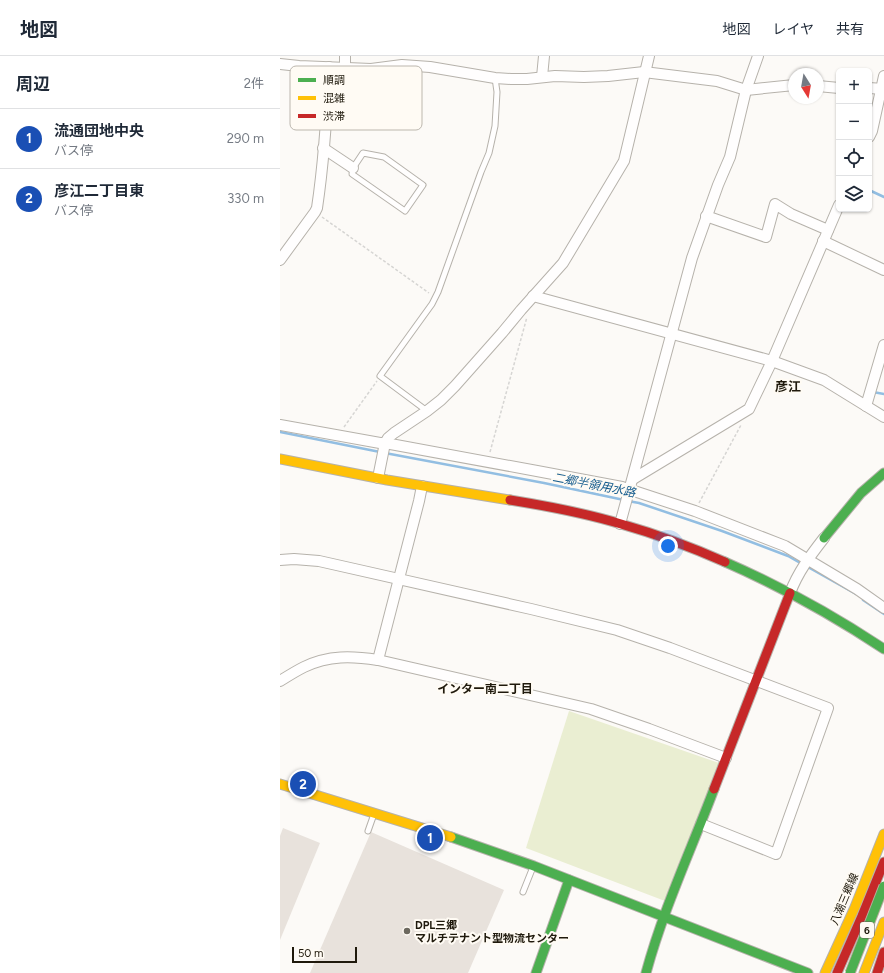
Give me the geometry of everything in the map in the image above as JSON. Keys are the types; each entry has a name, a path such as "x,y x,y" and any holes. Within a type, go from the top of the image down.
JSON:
{"main road":[{"path":"280,459 422,486 555,508 620,524 679,543 717,558 820,609 884,649"},
{"path":"824,538 861,493 884,473"},
{"path":"646,973 664,916 790,593"},
{"path":"280,784 462,840 534,866 808,973"},
{"name":"八潮三郷線","path":"826,973 855,907 884,834"},
{"path":"837,973 884,862"},
{"path":"536,973 569,880"},
{"name":"6","path":"850,973 884,886"},
{"path":"844,973 871,908 877,900 884,896"},
{"name":"6","path":"865,973 884,922"},
{"path":"877,973 884,952"}],"street":[{"path":"542,77 544,56"},
{"path":"378,478 385,442 388,438 441,400 563,263 624,161 649,56"},
{"path":"620,524 692,258 718,184 730,157 746,90 758,56"},
{"path":"280,64 299,66"},
{"path":"392,66 416,66"},
{"path":"422,66 495,78 527,79 555,76 584,77 644,72 717,81 746,90 788,86"},
{"path":"872,131 883,89 884,76"},
{"path":"824,87 836,88"},
{"path":"872,88 883,89"},
{"path":"280,260 317,208 325,130"},
{"path":"323,148 353,168"},
{"path":"706,216 766,237 775,204 791,214 828,230"},
{"path":"633,479 749,409 772,361 836,212"},
{"path":"823,241 884,270"},
{"path":"533,296 772,361 824,380 884,417"},
{"path":"866,406 884,345"},
{"path":"280,424 338,436 380,443 385,442 488,461 629,489 695,511 785,546 857,589 884,608"},
{"path":"378,660 422,486"},
{"path":"790,593 795,579 824,538"},
{"path":"280,560 294,559 319,561 617,630 670,648 828,708 776,854 701,824"},
{"path":"280,681 304,667 320,661 341,657 357,657 378,660 590,709 726,758"},
{"path":"872,863 884,858"}],"lane":[{"path":"427,411 380,376 436,298 481,172 490,153 495,126 497,92 495,78"},
{"path":"363,153 384,157 423,185 405,211 352,174 353,168 363,153"},
{"path":"368,831 374,813"},
{"path":"523,892 534,866"}],"path":[{"path":"315,212 436,298"},
{"path":"488,461 529,311"},
{"path":"338,436 380,377"},
{"path":"695,511 742,423"}],"green space":[{"path":"569,711 719,763 665,901 526,848"}],"building":[{"path":"283,828 320,843 280,940 280,836"},
{"name":"DPL三郷 マルチテナント型物流センター","path":"371,832 504,890 468,973 310,973"}],"waterway":[{"path":"872,191 884,197"},
{"path":"873,392 884,394"},
{"name":"二郷半領用水路","path":"280,432 380,452"},
{"name":"二郷半領用水路","path":"385,453 544,483 624,500"},
{"name":"二郷半領用水路","path":"628,501 639,503 722,531 788,556 802,564"},
{"name":"二郷半領用水路","path":"806,566 856,594"},
{"name":"二郷半領用水路","path":"863,600 884,614"}],"traffic: fast":[{"path":"824,538 861,493 884,473"},
{"path":"725,562 806,602 845,624 884,649"},
{"path":"646,973 669,903 714,789"},
{"path":"451,837 534,866 808,973"},
{"path":"536,973 569,880"},
{"path":"850,973 884,886"}],"traffic: slow":[{"path":"280,459 387,480 510,500"},
{"path":"280,784 451,837"},
{"path":"825,973 855,907 884,834"},
{"path":"864,973 884,922"}],"traffic: jam":[{"path":"510,500 594,516 660,536 725,562"},
{"path":"714,789 790,593"},
{"path":"837,973 884,862"},
{"path":"877,973 884,952"}],"place":[{"name":"彦江二丁目東","path":"303,784"},
{"name":"流通団地中央","path":"430,838"},
{"name":"DPL三郷 マルチテナント型物流センター","path":"407,931"}],"district":[{"name":"彦江","path":"788,386"},
{"name":"インター南二丁目","path":"485,689"}]}
